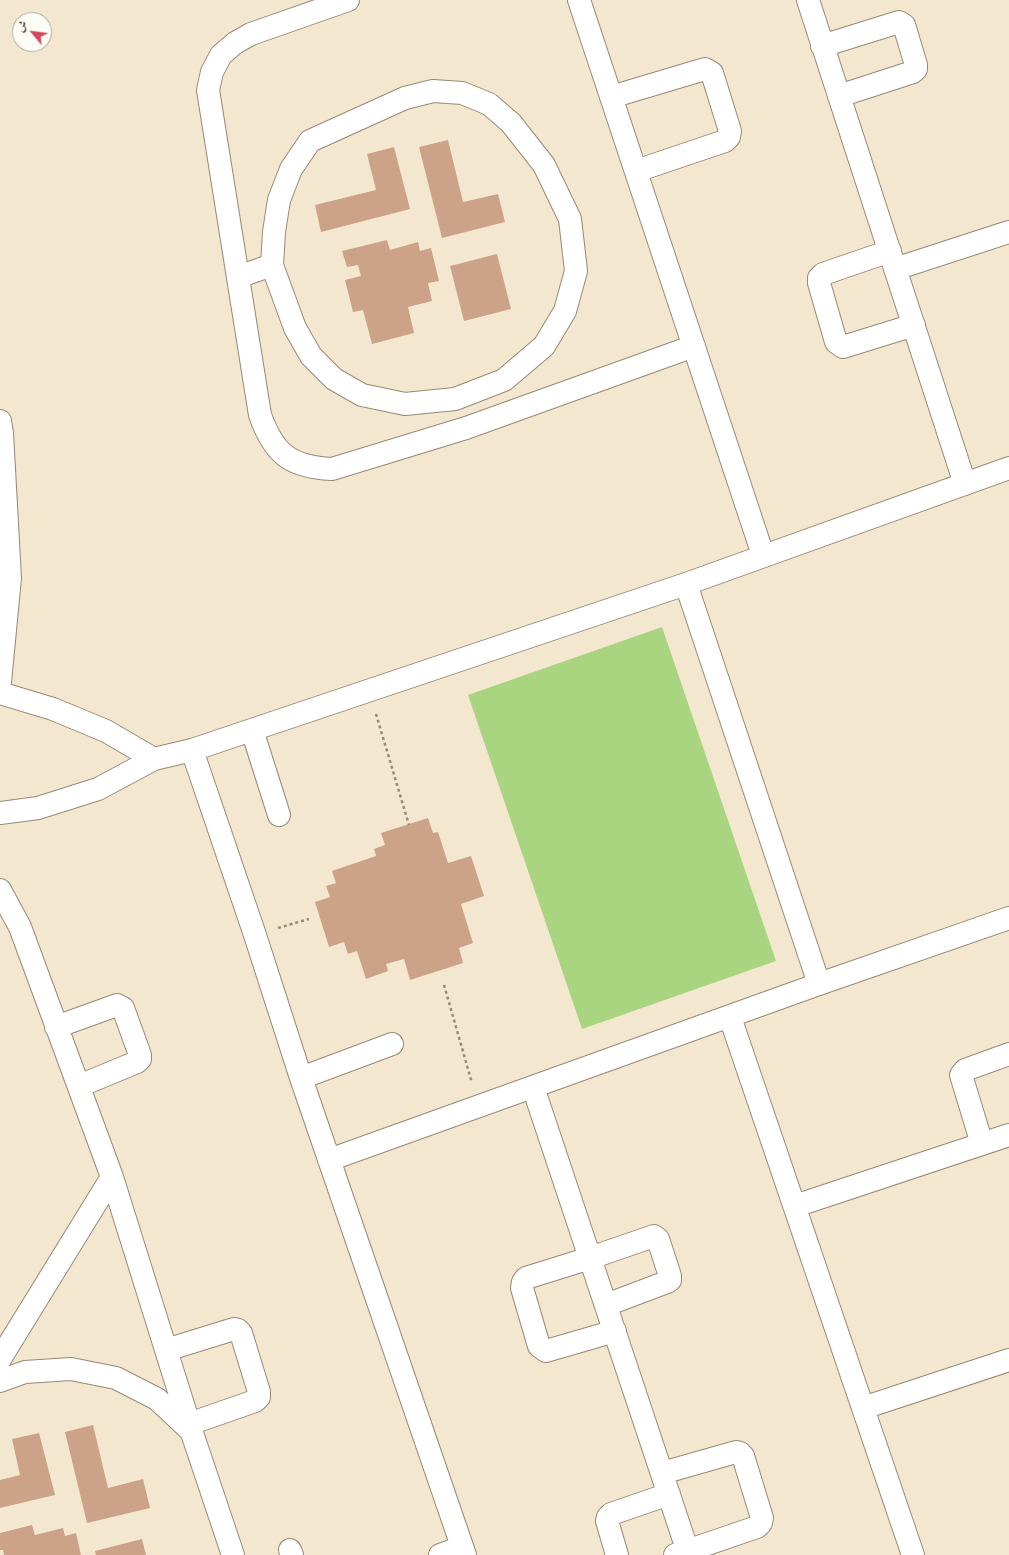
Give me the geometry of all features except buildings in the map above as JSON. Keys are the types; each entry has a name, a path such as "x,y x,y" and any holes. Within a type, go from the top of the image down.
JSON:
{"street":[{"path":"348,0 251,34 235,43 221,55 212,72 208,90 260,415 266,433 278,450 294,462 313,468 332,469 466,428 694,346"},
{"path":"579,0 763,555"},
{"path":"808,0 965,484"},
{"path":"822,46 899,22 904,26 916,69 913,72 839,96"},
{"path":"611,97 705,69 712,73 730,131 730,137 725,141 636,171"},
{"path":"433,91 462,93 489,104 511,123 544,165 570,219 576,271 565,311 544,346 504,380 456,399 406,404 362,395 334,379 311,356 295,328 272,264 274,232 279,200 291,169 310,141 405,98 433,91"},
{"path":"914,325 843,346 836,342 818,283 819,278 823,274 892,260 1009,232"},
{"path":"238,276 272,264"},
{"path":"456,399 466,428"},
{"path":"0,421 2,433 10,578 0,682"},
{"path":"0,813 38,808 98,789 154,758 192,750 686,584 763,555 1009,468"},
{"path":"686,584 819,984"},
{"path":"0,693 54,709 106,731 154,758"},
{"path":"252,730 279,815"},
{"path":"192,750 255,935 301,1078 464,1551 440,1555"},
{"path":"0,890 20,927 112,1177 190,1427 233,1555"},
{"path":"329,1160 819,984 1009,918"},
{"path":"56,1027 117,1005 123,1008 140,1055 140,1059 137,1062 79,1086"},
{"path":"730,1017 913,1555"},
{"path":"301,1078 392,1044"},
{"path":"982,1144 961,1075 965,1070 1009,1054"},
{"path":"533,1087 669,1494 684,1554 757,1527 761,1523 762,1518 743,1456 740,1453 736,1452 662,1473"},
{"path":"795,1206 1009,1135"},
{"path":"0,1359 112,1177"},
{"path":"606,1305 670,1280 658,1239 654,1236 526,1278 523,1282 522,1288 539,1346 546,1351 615,1331"},
{"path":"166,1350 234,1329 241,1333 259,1392 259,1397 255,1401 190,1427"},
{"path":"863,1408 1009,1360"},
{"path":"0,1382 25,1372 71,1369 116,1378 157,1399 190,1427"},
{"path":"617,1555 607,1521 608,1517 611,1514 669,1494"}],"path":[{"path":"369,690 409,825"},
{"path":"255,935 309,920"},
{"path":"444,985 478,1107"}],"green space":[{"path":"662,627 776,961 582,1029 468,695"}]}
